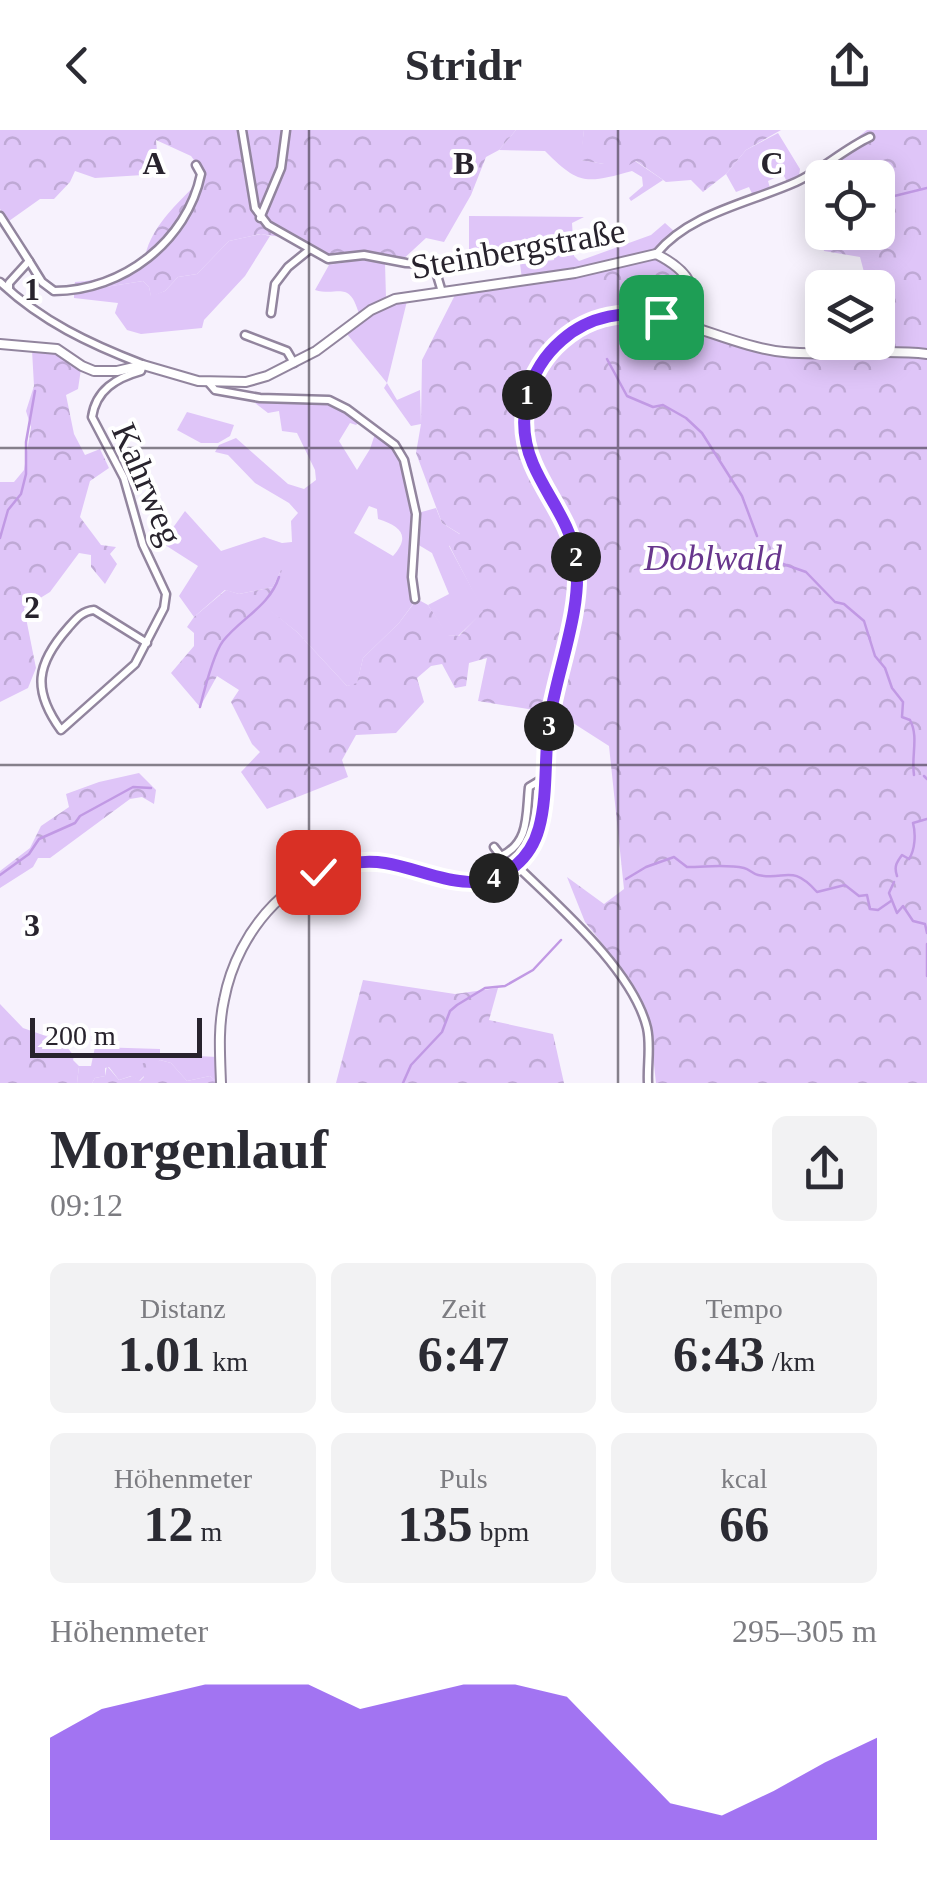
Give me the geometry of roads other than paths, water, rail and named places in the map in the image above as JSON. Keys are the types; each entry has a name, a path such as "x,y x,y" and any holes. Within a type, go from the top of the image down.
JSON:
{"main road":[{"name":"Steinbergstraße","path":"209,383 254,381 332,342 362,316 395,299 575,273 656,254 680,269 694,289 694,328"},
{"path":"221,1083 220,1024 231,973 257,924 296,884 318,872 351,863 380,862 435,878 470,882 491,879 516,865 539,829 552,703 577,578 572,540 528,448 524,417 529,389 554,347 594,320 640,314 768,350 889,350 927,354"},
{"path":"0,344 57,348 94,371 143,365 209,383"}],"street":[{"path":"242,130 252,199 260,218 328,260 364,255 406,264 430,264 442,292"},
{"path":"260,218 281,168 286,130"},
{"path":"656,254 672,237 697,222 797,182 870,137"},
{"path":"0,216 42,282 54,291 90,286 152,257 177,227 196,195 201,174 196,166"},
{"path":"271,313 276,284 288,267 309,250"},
{"path":"9,290 9,283 29,261"},
{"path":"0,282 50,321 89,343 143,365"},
{"path":"245,335 287,351 294,362"},
{"name":"Kahrweg","path":"143,365 141,370 118,378 106,388 92,417 124,478 142,545 165,588 164,608 147,643 135,664 61,730 45,701 41,670 50,650 82,613 94,610 147,643"},
{"path":"209,383 215,390 254,398 335,402 395,444 404,460 416,514 414,599"},
{"path":"494,847 501,856 519,843 529,788 544,778"},
{"path":"516,865 586,933 638,1007 648,1031 648,1083"}],"waterway":[{"path":"895,196 927,188"},
{"path":"607,359 627,396 653,407 663,405 702,433 742,496 757,536"},
{"path":"0,538 8,510 21,494 26,474 26,442 35,391"},
{"path":"762,545 766,558 806,572 835,602 844,604 864,621 875,656 903,702 902,717 913,726 914,775"},
{"path":"200,707 223,641 262,604 279,577"},
{"path":"924,776 927,779"},
{"path":"0,875 29,854 39,839 75,823 80,816 133,787 151,788"},
{"path":"897,876 898,860 902,855 909,859 913,851 913,823 927,819"},
{"path":"626,879 674,857 687,867 730,866 758,875 794,875 817,892 845,885 859,896 867,895 870,909 878,910 891,901"},
{"path":"894,882 889,893 897,913 903,906 913,921 925,924 927,933"},
{"path":"403,1083 411,1065 442,1032 450,1011 485,988 505,986 533,970 561,940"},
{"path":"927,944 927,976"}],"park label":[{"name":"Doblwald","path":"713,558"}]}
